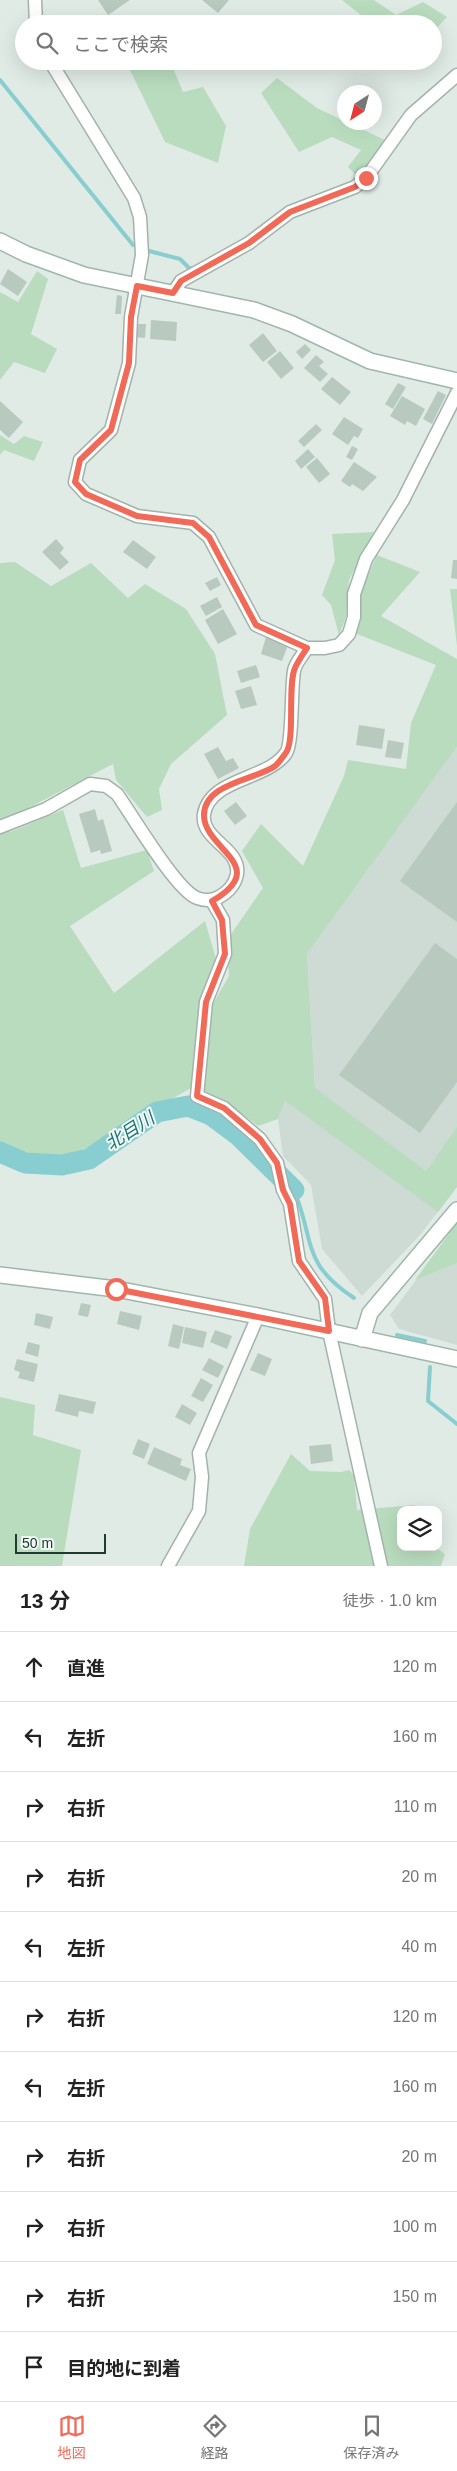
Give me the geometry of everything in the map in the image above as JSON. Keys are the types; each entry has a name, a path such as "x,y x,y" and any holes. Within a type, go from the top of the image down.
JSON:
{"street":[{"path":"35,0 36,15"},
{"path":"56,70 134,198 140,217 142,255 131,317 129,363 111,430 80,460 75,482 86,494 137,516 193,523 209,537 256,625 307,648 325,648 338,645 349,634 354,617 354,594 366,559 403,500 457,393"},
{"path":"173,293 181,281 249,243 290,212 355,187 366,178 411,115 457,75"},
{"path":"0,241 26,254 84,275 254,310 292,324 370,361 457,380"},
{"path":"0,827 46,809 90,784 106,786 117,794 181,886 197,898 212,901 229,891 237,873 232,857 206,830 204,814 209,800 232,783 275,766 288,752 294,669 307,648"},
{"path":"212,901 222,920 225,954 206,1002 197,1096 224,1108 260,1139 277,1163 283,1190 290,1204 299,1261 325,1298 329,1331 381,1566"},
{"path":"362,1338 370,1313 457,1210"},
{"path":"0,1275 116,1289 258,1316 457,1359"},
{"path":"168,1566 199,1511 202,1477 199,1453 258,1316"}],"shaded area":[{"path":"457,747 457,1187 420,1235 362,1296 322,1249 311,1185 283,1156 278,1119 285,1101 315,1088 307,954"},
{"path":"457,1225 457,1345 399,1329 390,1315"}],"green space":[{"path":"342,0 374,0 396,15 361,15"},
{"path":"423,2 447,17 442,22 442,15 396,15"},
{"path":"130,70 174,70 183,92 203,87 226,126 218,163 165,142"},
{"path":"277,78 317,108 337,117 337,130 364,130 387,141 358,177 348,167 361,150 332,137 299,152 261,93"},
{"path":"37,271 48,279 31,334 57,349 45,373 14,362 0,380 0,292 18,302"},
{"path":"0,435 14,444 24,436 43,442 34,461 4,450 0,455"},
{"path":"374,532 349,580 346,617 339,635 331,605 322,595 335,560 332,534"},
{"path":"377,555 420,572 381,616 457,659 457,747 307,954 315,1088 426,1171 457,1127 457,1187 438,1212 285,1101 278,1119 258,1126 234,1108 191,1088 77,1153 31,1157 0,1146 0,563 15,562 51,586 91,563 128,598 145,584 186,609 215,654 227,715 171,764 159,789 162,810 147,817 116,780 113,764 7,819 10,832 63,810 81,868 147,850 154,871 70,926 114,993 205,921 216,959 202,995 214,1002 229,976 227,940 263,888 242,851 261,824 303,866 344,776 348,760 406,769 411,723 436,665 357,634 360,594"},
{"path":"450,589 457,589 457,646"},
{"path":"457,1223 457,1263 415,1280"},
{"path":"0,1397 35,1405 33,1435 81,1450 62,1566 0,1566"},
{"path":"291,1454 310,1471 341,1472 349,1470 354,1475 357,1510 397,1506 397,1551 441,1551 445,1554 441,1566 244,1566 250,1529"}],"building":[{"path":"98,0 130,0 108,15"},
{"path":"202,0 229,0 218,13"},
{"path":"8,269 27,282 18,296 0,284"},
{"path":"117,295 122,296 121,314 115,314"},
{"path":"151,320 177,322 176,341 150,339"},
{"path":"137,324 146,324 145,338 136,337"},
{"path":"263,333 277,351 263,362 249,345"},
{"path":"305,344 311,350 302,359 296,352"},
{"path":"280,351 294,368 281,379 267,362"},
{"path":"316,355 324,362 319,366 328,374 320,382 304,368"},
{"path":"332,377 351,392 340,405 321,389"},
{"path":"398,383 406,387 393,409 385,404"},
{"path":"438,391 446,395 432,424 423,419"},
{"path":"402,396 425,409 416,426 407,421 405,425 390,416"},
{"path":"0,401 23,422 9,438 0,430"},
{"path":"344,417 363,429 358,438 354,436 348,445 332,434"},
{"path":"316,424 322,430 304,447 298,441"},
{"path":"352,446 358,449 352,460 346,457"},
{"path":"308,449 315,457 301,469 295,461"},
{"path":"317,458 330,474 319,483 306,467"},
{"path":"354,462 377,477 363,491 352,484 350,487 341,481"},
{"path":"56,539 64,548 60,553 69,562 60,570 42,552"},
{"path":"133,540 156,557 147,569 123,552"},
{"path":"453,560 457,560 457,579 451,578"},
{"path":"217,577 221,585 210,591 205,583"},
{"path":"217,597 222,607 206,616 200,606"},
{"path":"223,609 237,634 218,644 205,620"},
{"path":"266,637 288,645 282,661 261,654"},
{"path":"256,665 260,677 241,683 237,671"},
{"path":"251,686 257,705 241,709 235,691"},
{"path":"359,725 385,729 382,749 356,745"},
{"path":"388,740 404,743 401,759 385,757"},
{"path":"218,747 226,761 233,758 239,768 218,779 204,754"},
{"path":"236,802 247,816 235,825 224,811"},
{"path":"457,802 457,922 400,881"},
{"path":"95,809 98,821 103,819 112,851 101,854 100,850 91,853 79,814"},
{"path":"435,943 457,959 457,1082 420,1133 339,1075"},
{"path":"81,1303 91,1305 88,1317 78,1315"},
{"path":"120,1311 142,1316 139,1330 117,1324"},
{"path":"36,1313 53,1317 50,1329 34,1325"},
{"path":"173,1324 184,1327 179,1349 168,1346"},
{"path":"185,1327 207,1332 203,1348 182,1343"},
{"path":"215,1330 232,1336 227,1349 210,1342"},
{"path":"28,1342 40,1345 38,1357 25,1353"},
{"path":"258,1353 272,1359 265,1376 250,1370"},
{"path":"209,1358 224,1366 218,1378 202,1370"},
{"path":"17,1359 38,1364 34,1382 18,1378 20,1372 14,1370"},
{"path":"201,1378 213,1385 203,1402 191,1396"},
{"path":"59,1394 96,1402 93,1414 79,1411 78,1417 55,1411"},
{"path":"182,1404 197,1413 190,1425 175,1417"},
{"path":"138,1439 150,1444 144,1459 132,1454"},
{"path":"331,1444 333,1461 311,1464 309,1446"},
{"path":"154,1447 182,1459 180,1465 191,1469 186,1481 147,1464"}],"waterway":[{"path":"0,80 133,245"},
{"path":"149,251 180,259 190,269 193,268"},
{"name":"北目川","path":"0,1152 25,1163 62,1165 89,1159 157,1112 188,1106 211,1115 238,1135 294,1190"},
{"path":"294,1190 317,1262 325,1274 354,1298"},
{"path":"397,1335 425,1341"},
{"path":"430,1367 428,1401 457,1424"}],"route":[{"path":"116,1289 329,1331 325,1298 299,1261 290,1204 283,1190 277,1163 260,1139 224,1108 197,1096 206,1002 225,954 222,920 212,901 229,891 237,873 232,857 206,830 204,814 209,800 232,783 275,766 288,752 294,669 307,648 256,625 209,537 193,523 137,516 86,494 75,482 80,460 111,430 129,363 131,317 137,286 173,293 181,281 249,243 290,212 355,187 366,178"}]}
